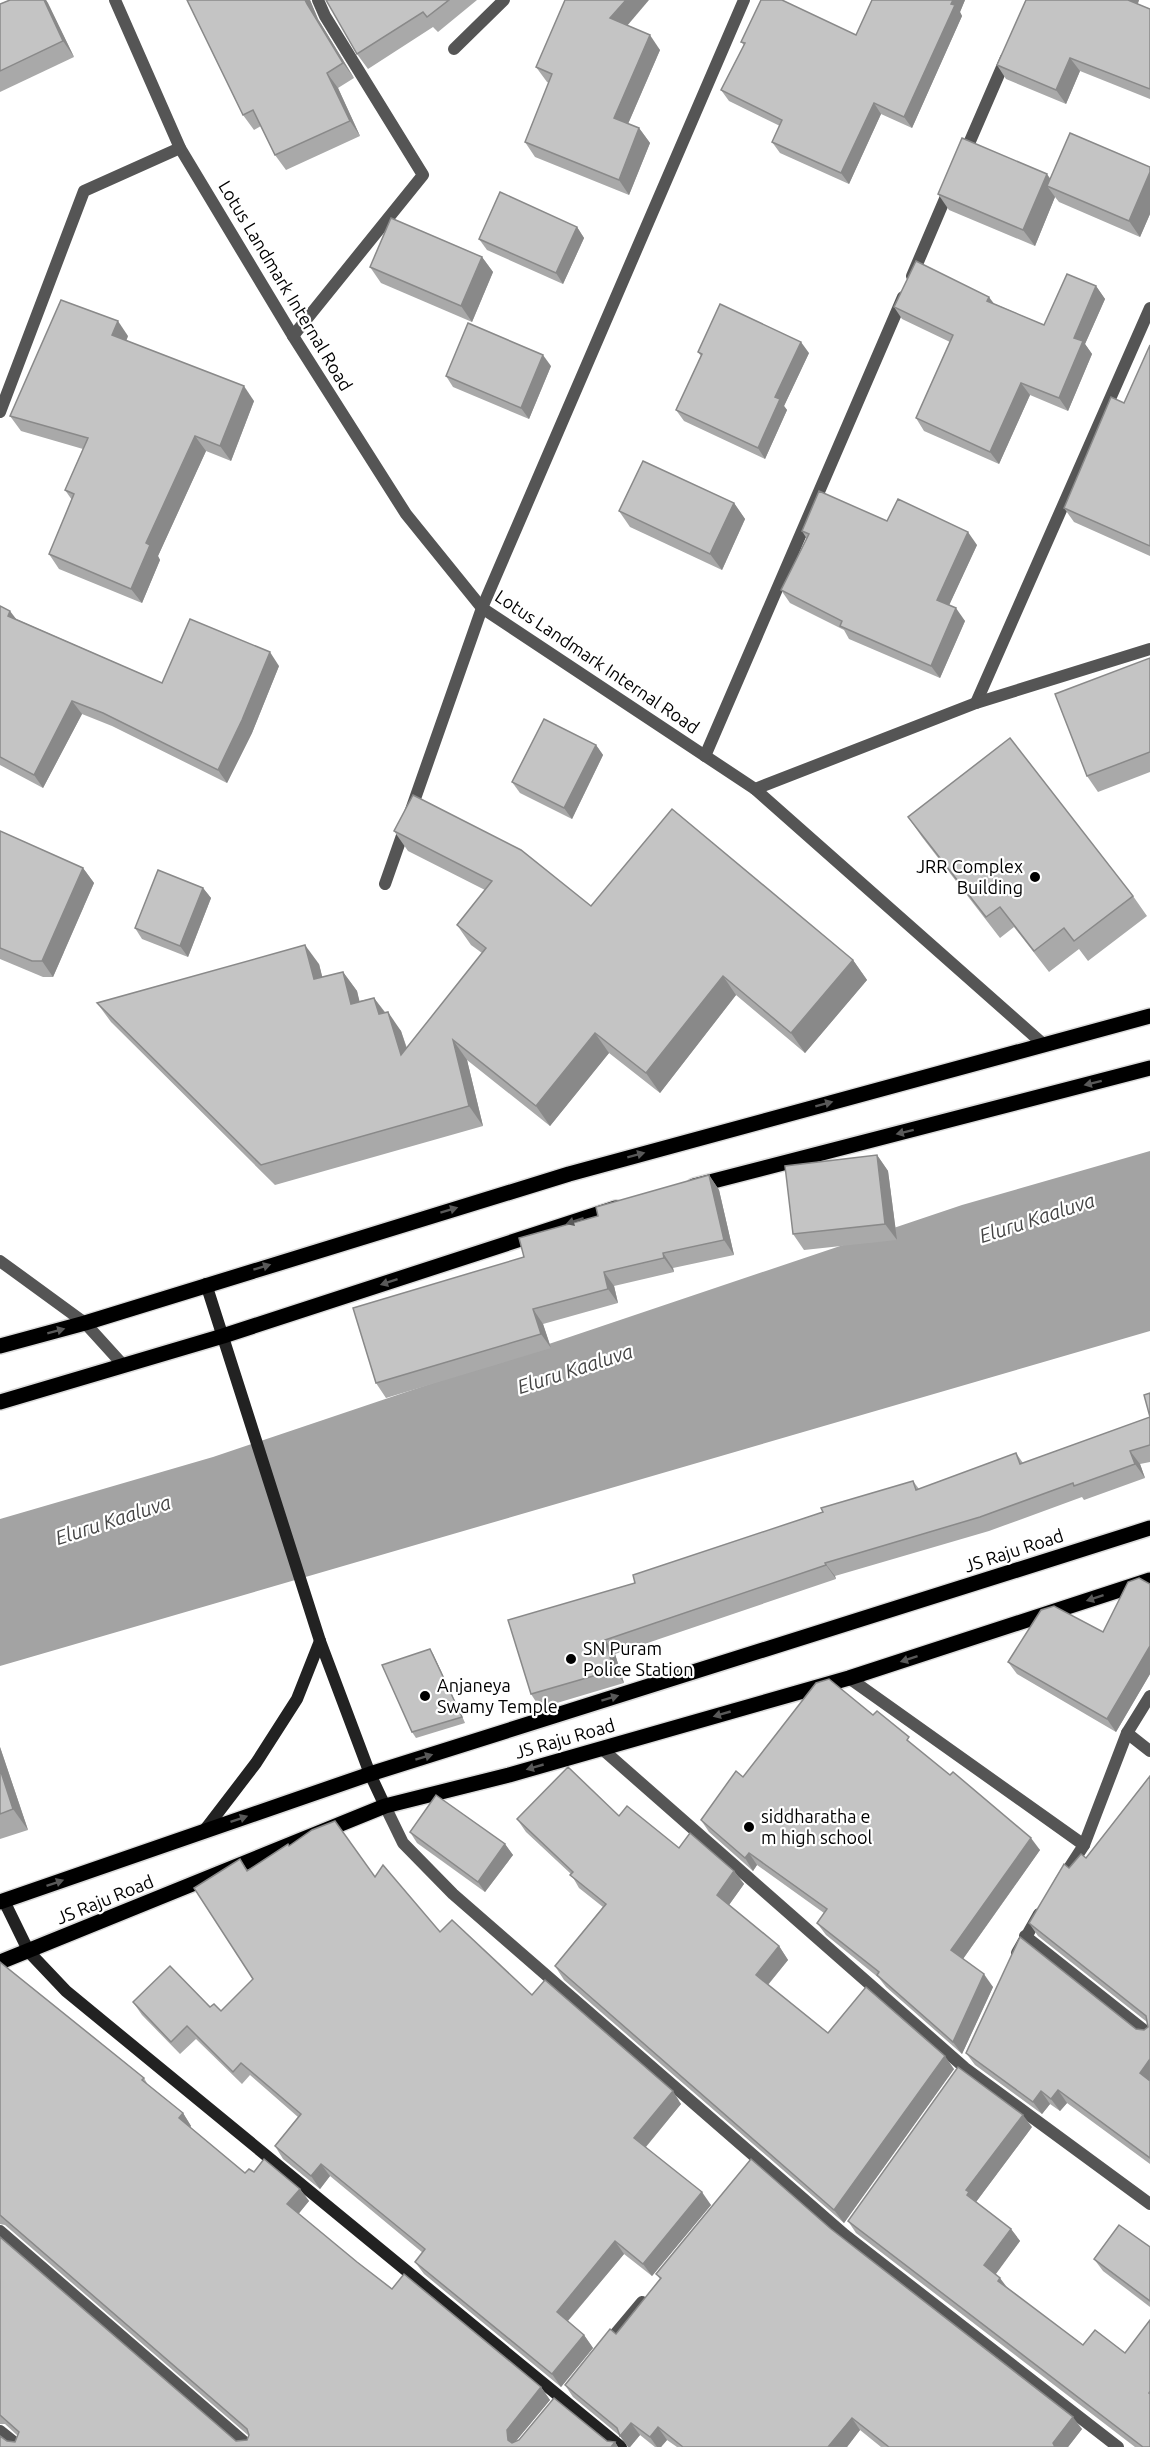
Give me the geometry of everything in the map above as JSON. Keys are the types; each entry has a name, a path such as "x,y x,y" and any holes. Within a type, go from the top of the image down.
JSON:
{"main road":[{"path":"0,1346 85,1323 569,1174 1150,1016"},
{"path":"682,1189 1150,1068"},
{"path":"0,1402 223,1336 625,1204"},
{"name":"JS Raju Road","path":"2,1902 370,1774 1150,1528"},
{"name":"JS Raju Road","path":"0,1962 386,1806 849,1678 1150,1580"}],"street":[{"name":"Lotus Landmark Internal Road","path":"115,0 180,148 293,336 406,514 482,608 754,789 1042,1044"},
{"path":"293,336 423,175 331,26 318,0"},
{"path":"454,49 504,0"},
{"path":"385,884 482,608 744,0"},
{"path":"705,756 1012,44"},
{"path":"0,412 84,191 180,148"},
{"path":"976,703 1150,308"},
{"path":"754,789 976,703 1150,649"},
{"path":"0,1261 85,1323 124,1366"},
{"path":"206,1284 320,1641 370,1774 403,1843 453,1894 755,2165 848,2231 1118,2447"},
{"path":"204,1831 256,1763 297,1699 320,1641"},
{"path":"849,1678 1084,1845"},
{"path":"1011,1967 1024,1936 1084,1845 1127,1733 1150,1696"},
{"path":"1127,1733 1150,1751"},
{"path":"601,1748 964,2068 1150,2204"},
{"path":"2,1902 29,1952 66,1991 563,2397 621,2447"},
{"path":"1024,1936 1150,2035"},
{"path":"0,2231 250,2447"},
{"path":"593,2361 653,2288"},
{"path":"0,2431 20,2447"}],"water":[{"name":"Eluru Kaaluva","path":"1150,1151 1150,1331 0,1666 0,1519 213,1457 962,1205"}],"building":[{"path":"10,0 44,0 63,41 0,71 0,4"},
{"path":"187,0 305,0 343,63 327,73 350,121 275,155 253,110 243,115"},
{"path":"326,0 449,0 427,17 423,12 357,54"},
{"path":"565,0 626,0 610,18 650,35 614,118 639,128 619,180 525,142 552,74 536,67"},
{"path":"761,0 782,0 856,35 872,0 953,0 951,4 955,5 904,117 874,103 841,173 772,142 782,120 721,90 745,43 741,42"},
{"path":"1026,0 1128,0 1150,9 1150,89 1070,58 1056,90 997,65"},
{"path":"1070,133 1150,167 1150,172 1129,221 1047,186"},
{"path":"962,138 1047,174 1023,230 938,194"},
{"path":"500,192 577,227 556,273 479,239"},
{"path":"391,218 482,257 461,306 370,267"},
{"path":"916,261 989,297 987,301 1044,325 1067,274 1096,286 1074,338 1083,341 1059,398 1021,383 990,452 916,418 953,335 894,307"},
{"path":"61,300 118,321 112,335 244,386 220,446 195,436 146,543 150,545 131,589 49,554 74,494 65,490 88,438 10,416"},
{"path":"720,304 801,342 775,397 780,399 758,448 676,410 702,354 698,352"},
{"path":"468,323 543,355 521,408 446,376"},
{"path":"1150,345 1150,546 1064,508 1111,397 1124,403"},
{"path":"643,461 734,503 710,554 619,511"},
{"path":"819,491 887,521 898,499 968,532 937,600 956,608 931,666 840,626 842,621 781,590 809,534 802,531"},
{"path":"0,606 10,611 8,616 162,683 190,619 270,652 218,770 103,713 72,701 34,775 0,757"},
{"path":"1150,658 1150,752 1087,776 1055,694"},
{"path":"544,719 596,745 564,808 512,782"},
{"name":"JRR Complex Building","path":"1010,738 1133,896 1074,941 1064,928 1034,951 1000,907 986,917 908,817"},
{"path":"413,795 521,850 591,906 672,809 853,960 791,1033 723,976 646,1073 595,1033 536,1106 453,1040 469,1106 261,1165 97,1003 305,945 314,979 343,972 351,1004 374,998 379,1014 388,1012 401,1055 486,948 457,925 492,881 394,831"},
{"path":"0,831 83,868 42,961 32,961 0,948"},
{"path":"158,870 203,888 180,946 135,928"},
{"path":"877,1155 885,1224 793,1234 785,1166"},
{"path":"709,1175 724,1240 663,1253 664,1258 604,1272 608,1289 533,1309 541,1334 376,1383 353,1308 524,1257 519,1238 598,1216 596,1207"},
{"path":"1150,1393 1150,1417 1144,1395"},
{"path":"1150,1417 1150,1445 1130,1451 1135,1464 1074,1486 1073,1483 980,1517 825,1563 826,1565 605,1640 614,1670 531,1694 508,1620 635,1583 633,1575 823,1512 821,1508 913,1481 916,1490 1016,1453 1020,1464"},
{"path":"1139,1578 1150,1584 1150,1646 1107,1719 1008,1662 1041,1610 1054,1606 1103,1632 1128,1582"},
{"name":"Anjaneya Swamy Temple","path":"430,1649 462,1717 412,1732 382,1665"},
{"path":"829,1679 873,1715 877,1711 909,1737 907,1740 950,1775 953,1772 1031,1838 951,1950 984,1974 953,2042 877,1975 879,1972 817,1923 827,1909 749,1853 745,1858 701,1820 736,1771 743,1777 816,1683"},
{"path":"568,1767 619,1816 627,1806 679,1848 690,1833 734,1871 717,1895 779,1946 756,1975 828,2033 866,1987 945,2056 834,2210 555,1966 606,1904 570,1875 573,1872 517,1819"},
{"path":"0,1769 13,1809 0,1814"},
{"path":"1150,1776 1150,2059 1140,2073 1150,2081 1150,2158 1058,2090 1051,2099 1041,2091 1033,2102 966,2053 1020,1937 1136,2029 1144,2030 1148,2027 1146,2016 1029,1923 1064,1864 1069,1868 1081,1854 1086,1858"},
{"path":"436,1795 505,1844 478,1882 410,1832"},
{"path":"335,1821 375,1877 383,1865 440,1932 452,1920 532,1995 545,1980 673,2091 634,2138 702,2192 643,2264 615,2241 557,2312 584,2335 552,2374 415,2262 425,2249 321,2164 311,2176 275,2146 301,2114 241,2063 233,2072 187,2026 171,2042 133,2002 170,1966 210,2007 214,2004 221,2011 253,1979 194,1888 240,1859 247,1871 312,1830"},
{"path":"0,1962 144,2078 142,2080 183,2113 179,2118 245,2173 249,2169 254,2172 264,2159 300,2189 287,2204 357,2262 392,2289 404,2274 541,2387 507,2430 508,2440 512,2443 519,2440 554,2398 607,2441 615,2442 611,2447 0,2447 0,2436 7,2441 15,2442 19,2432 0,2415 0,2237 236,2441 247,2440 249,2435 247,2429 0,2215"},
{"path":"958,2067 1023,2115 966,2190 969,2192 967,2195 1011,2229 984,2265 1000,2278 998,2281 1083,2345 1095,2330 1125,2353 1150,2320 1150,2447 1143,2447 848,2221"},
{"path":"751,2159 831,2229 1073,2417 1053,2443 1055,2447 889,2447 852,2418 828,2447 683,2447 658,2427 650,2437 631,2423 620,2436 617,2428 565,2385 610,2329 616,2334 661,2278 656,2274"},
{"path":"1119,2225 1150,2247 1150,2301 1094,2259"}],"place":[{"name":"JRR Complex Building","path":"1035,877"},
{"name":"SN Puram Police Station","path":"571,1659"},
{"name":"Anjaneya Swamy Temple","path":"425,1696"},
{"name":"siddharatha e m high school","path":"749,1827"}]}
